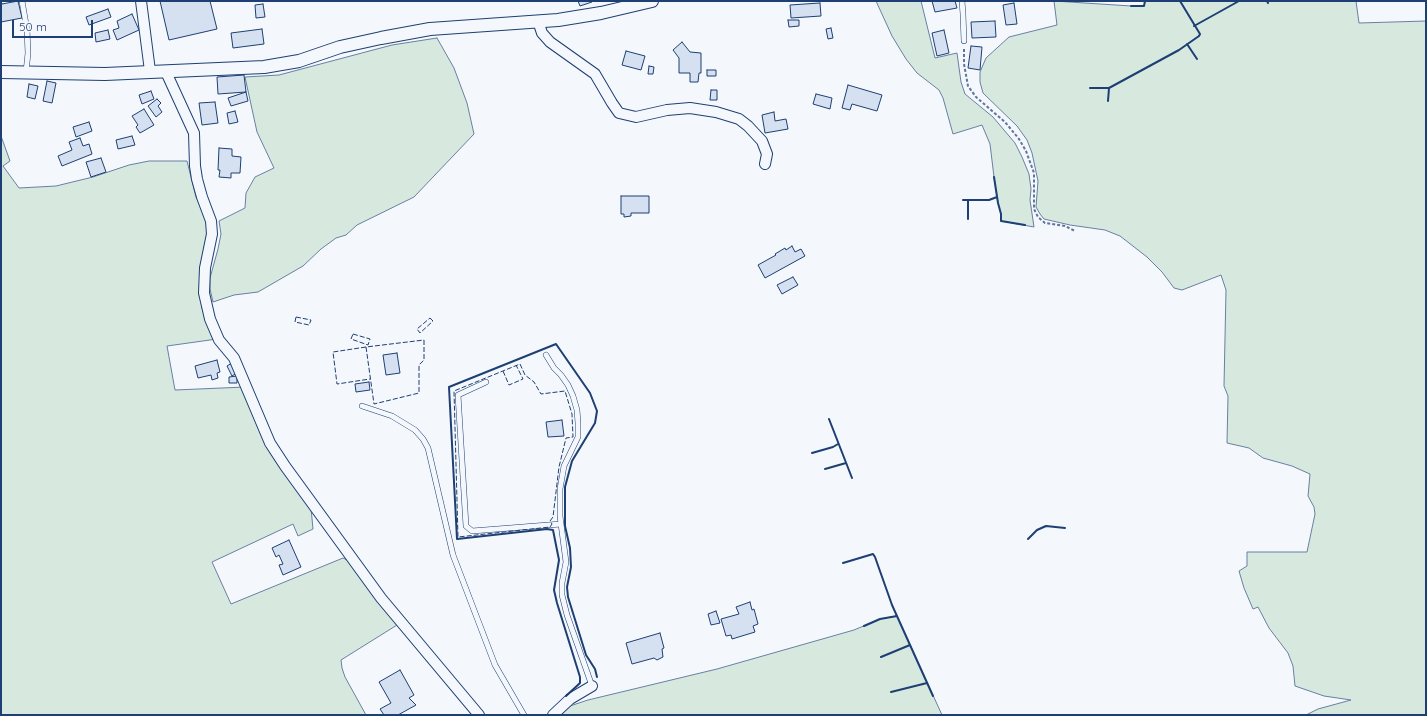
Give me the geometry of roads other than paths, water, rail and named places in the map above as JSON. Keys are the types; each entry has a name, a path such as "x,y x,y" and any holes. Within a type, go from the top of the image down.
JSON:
{"street":[{"path":"141,1 150,71"},
{"path":"1,72 105,74 264,67 299,61 340,47 430,29 558,20 602,13 652,1"},
{"path":"538,21 542,34 550,42 595,74 619,113 636,117 667,110 690,108 716,112 739,118 762,141 767,154 765,164"},
{"path":"166,72 194,133 197,179 211,221 212,234 205,268 204,293 210,319 219,340 234,358 270,443 285,466 380,598 479,715"},
{"path":"553,715 570,699 592,686"}],"lane":[{"path":"22,1 27,30 28,53 26,72"},
{"path":"962,1 964,14 964,41"},
{"path":"546,355 554,368 568,385 573,396 578,423 578,436 564,466 560,489 560,516 566,562 562,583 562,595 567,615 592,686"},
{"path":"486,382 458,395 466,526 472,531 561,524"},
{"path":"362,406 392,416 415,430 423,439 428,448 453,554 495,665 524,715"}]}
